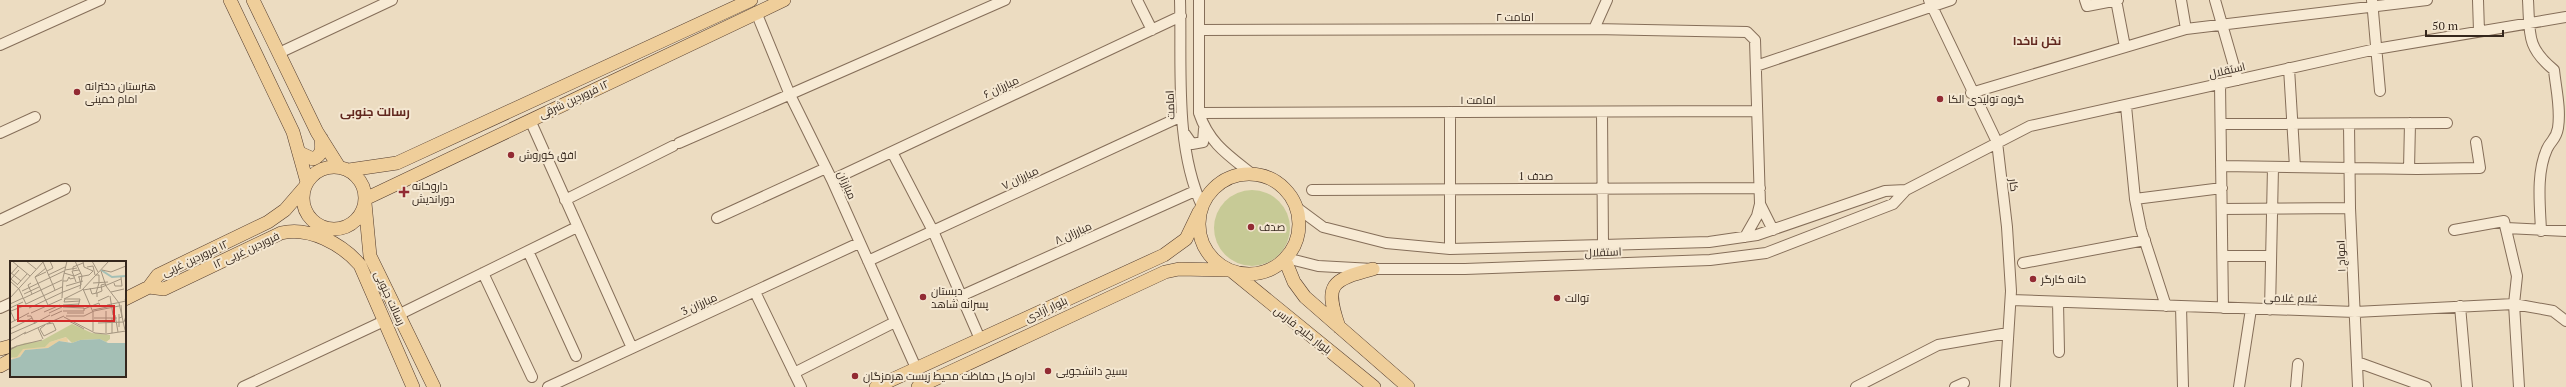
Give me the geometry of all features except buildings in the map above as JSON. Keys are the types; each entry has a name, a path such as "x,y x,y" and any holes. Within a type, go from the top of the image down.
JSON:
{"main road":[{"path":"230,0 293,132 300,153 306,185 304,203 309,217 326,228 337,229 351,224 362,213 365,201 362,184 344,168 321,138 253,0"},
{"name":"١٢ فروردین شرقی","path":"344,168 397,163 750,0"},
{"name":"١٢ فروردین شرقی","path":"365,201 407,177 784,0"},
{"path":"300,153 313,159 320,156 322,151 321,138"},
{"path":"397,163 394,173 397,177 407,177"},
{"path":"306,185 321,170 344,168"},
{"path":"1252,174 1275,181 1291,196 1296,207 1299,226 1298,237 1285,259 1274,268 1260,273 1246,275 1230,271 1213,260 1203,246 1198,229 1200,209 1216,185 1233,177 1252,174"},
{"name":"۱۲ فروردین غربی","path":"248,234 285,210 306,185"},
{"name":"رسالت جنوبی","path":"365,201 369,248 379,275 432,386"},
{"name":"بلوار آزادی","path":"876,387 1170,251 1186,239 1200,209"},
{"name":"۱۲ فروردین غربی","path":"149,287 164,289 289,231 300,231 327,240 352,256 360,265"},
{"name":"١٢ فروردین غربى","path":"126,298 149,287 158,275 248,234"},
{"path":"1285,259 1294,282 1305,297 1408,387"},
{"name":"رسالت جنوبی","path":"360,265 413,387"},
{"name":"بلوار آزادی","path":"918,387 1165,272 1179,269 1230,271"},
{"path":"1340,329 1330,298 1332,291 1341,279 1373,269"},
{"name":"بلوار خلیج فارس","path":"1230,271 1374,387"},
{"path":"366,281 379,275"},
{"path":"0,349 10,346"},
{"path":"0,366 10,361"}],"street":[{"path":"0,45 100,0"},
{"path":"279,53 392,0"},
{"path":"565,200 676,144 1005,0"},
{"path":"1137,0 1152,30"},
{"name":"امامت","path":"1180,0 1182,116 1195,191 1200,209"},
{"path":"1199,0 1199,113 1204,129 1215,144 1252,174"},
{"path":"1594,29 1607,0"},
{"path":"1756,66 1931,4 1951,0"},
{"path":"2085,0 2087,6 2117,0 2125,47"},
{"path":"2181,0 2186,29"},
{"path":"2215,0 2238,80"},
{"path":"1971,92 2186,29 2373,4 2427,0"},
{"path":"2478,0 2479,31"},
{"path":"2528,0 2532,46 2539,57 2554,70 2558,103 2558,126 2556,139 2547,148 2540,181 2541,231"},
{"name":"کار","path":"1931,4 1971,92 1996,142 2007,227 2011,300 2005,387"},
{"path":"2373,4 2380,91"},
{"name":"مبارزان","path":"756,12 790,95 832,180 859,244 916,368"},
{"name":"مبارزان ۶","path":"832,180 1181,16"},
{"name":"استقلال","path":"1285,259 1318,266 1373,269 1465,269 1710,260 1766,253 1893,204 1906,190 1996,142 2030,126 2126,106 2376,49 2529,22 2566,17"},
{"name":"امامت ۲","path":"1199,30 1594,29 1747,32 1755,40 1760,204"},
{"path":"2289,68 2295,167"},
{"path":"2220,84 2223,308"},
{"path":"2126,106 2135,199 2144,240 2166,306"},
{"name":"امامت ۱","path":"1199,113 1757,111"},
{"path":"1450,112 1450,249"},
{"path":"1602,112 1603,245"},
{"name":"مبارزان ۷","path":"868,261 1182,116"},
{"path":"0,133 35,117"},
{"path":"530,120 632,348"},
{"path":"2409,169 2410,123"},
{"path":"2221,124 2447,124"},
{"name":"امواج ۱","path":"2349,124 2350,208 2358,387"},
{"path":"1184,130 1192,144 1198,144 1203,142 1204,129"},
{"path":"2221,166 2409,169 2480,168 2476,142"},
{"path":"892,152 932,231 980,339"},
{"path":"2270,310 2273,167"},
{"path":"717,218 826,168"},
{"name":"صدف 1","path":"1312,190 1760,188"},
{"path":"2135,199 2222,188"},
{"path":"0,220 65,189"},
{"name":"استقلال","path":"1296,207 1323,227 1386,243 1450,249 1603,245 1709,242 1745,237 1773,230 1885,191 1906,190"},
{"name":"مبارزان ۸","path":"961,296 1195,191"},
{"path":"1760,204 1773,230"},
{"path":"1745,237 1757,216 1760,204"},
{"path":"2222,209 2272,210 2350,208"},
{"path":"2454,230 2504,220 2517,276 2514,304 2520,387"},
{"path":"398,315 577,227"},
{"path":"2506,228 2541,231 2566,231"},
{"path":"2024,263 2144,240"},
{"name":"مبارزان 3","path":"548,387 859,244"},
{"path":"528,251 576,356"},
{"path":"2223,256 2271,256"},
{"path":"483,273 532,377"},
{"path":"755,292 801,387"},
{"name":"غلام غلامی","path":"2011,300 2355,312 2514,304 2553,311 2566,321"},
{"path":"2058,302 2058,352"},
{"path":"0,308 10,303"},
{"path":"2181,306 2183,387"},
{"path":"2460,306 2467,387"},
{"path":"2239,387 2251,309"},
{"path":"243,387 384,321"},
{"path":"794,373 895,322"},
{"path":"1856,387 1938,345 2008,333"},
{"path":"2357,362 2426,387"},
{"path":"2296,387 2298,364"}],"green space":[{"path":"1245,190 1259,190 1273,196 1284,207 1290,221 1290,235 1287,243 1279,255 1273,260 1259,266 1245,266 1231,260 1220,249 1214,235 1214,221 1220,207 1231,196"}],"place":[{"name":"هنرستان دخترانه امام خمینی","path":"77,92"},
{"name":"گروه تولیدی الکا","path":"1940,99"},
{"name":"افق کوروش","path":"511,155"},
{"name":"داروخانه دوراندیش","path":"404,192"},
{"name":"صدف","path":"1251,227"},
{"name":"خانه کارگر","path":"2033,279"},
{"name":"دبستان پسرانه شاهد","path":"923,297"},
{"name":"توالت","path":"1557,298"},
{"name":"بسیج دانشجویی","path":"1048,371"},
{"name":"اداره کل حفاظت محیط زیست هرمزگان","path":"855,376"}],"district":[{"name":"نخل ناخدا","path":"2037,41"},
{"name":"رسالت جنوبی","path":"375,112"}]}
